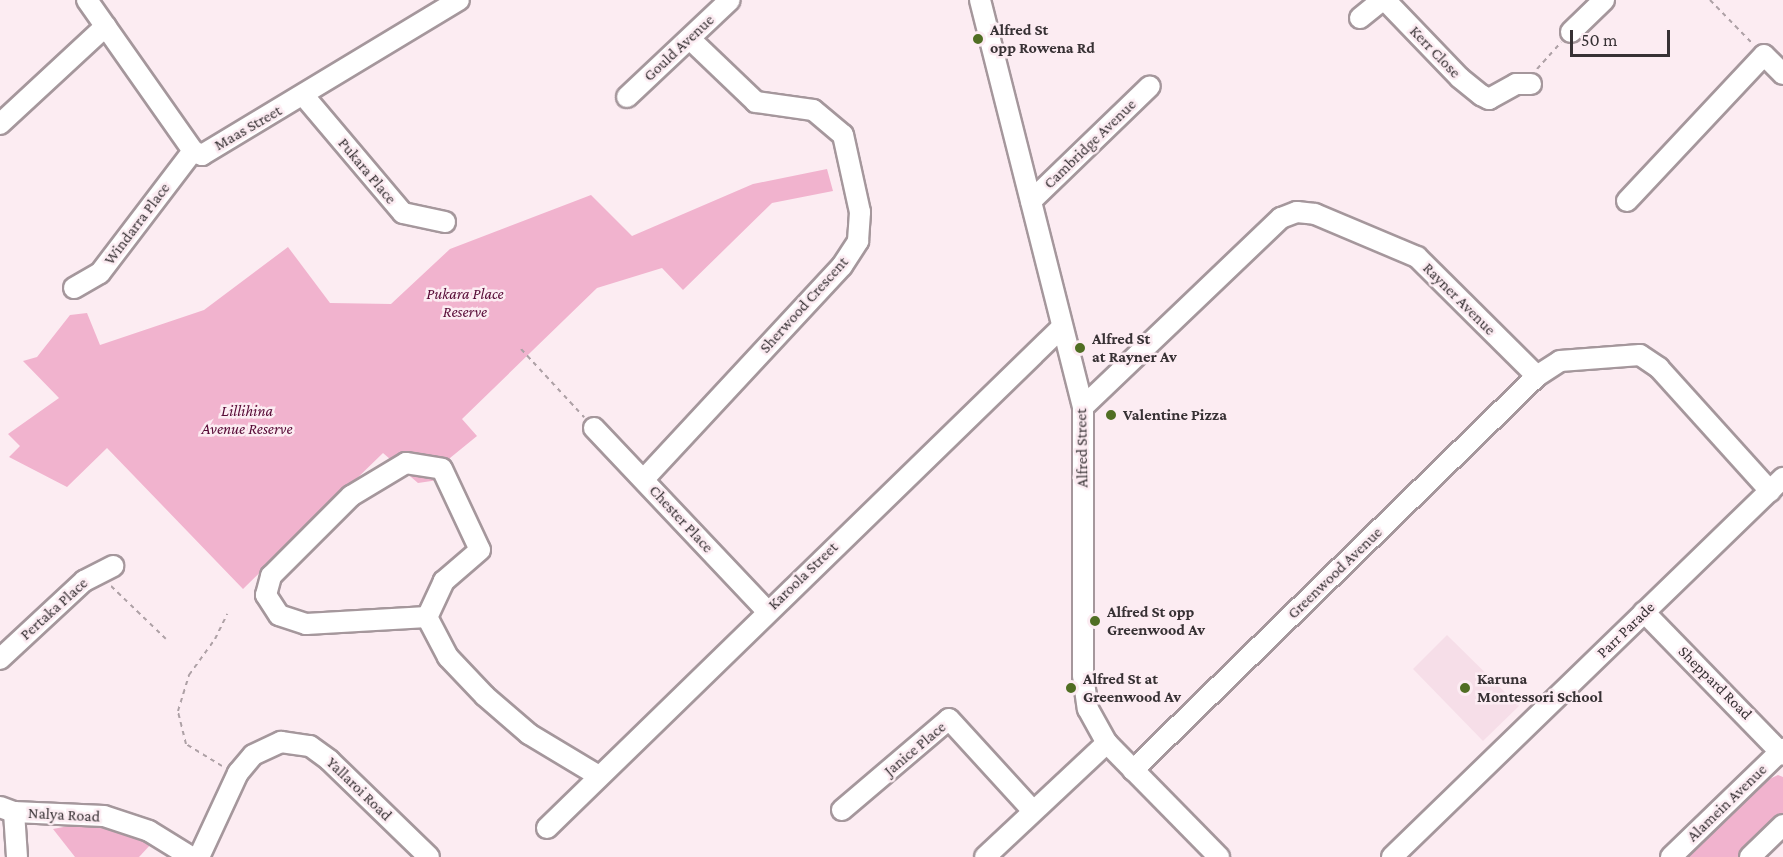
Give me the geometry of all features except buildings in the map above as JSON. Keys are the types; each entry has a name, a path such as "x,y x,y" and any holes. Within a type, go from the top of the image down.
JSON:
{"street":[{"name":"Maas Street","path":"87,0 193,151 202,154 304,96 459,0"},
{"name":"Gould Avenue","path":"627,97 730,0"},
{"path":"1360,18 1384,0"},
{"name":"Kerr Close","path":"1384,0 1460,78 1490,99 1505,88 1533,78"},
{"path":"1571,32 1604,0"},
{"name":"Alfred Street","path":"982,1 1083,406 1083,686 1090,717 1107,743 1219,857"},
{"path":"0,124 106,26"},
{"name":"Sherwood Crescent","path":"644,479 842,266 858,241 860,212 843,135 813,110 756,102 690,39"},
{"path":"1627,201 1764,55 1783,74"},
{"name":"Cambridge Avenue","path":"1031,201 1150,86"},
{"name":"Pukara Place","path":"304,96 403,213 445,222"},
{"name":"Windarra Place","path":"74,288 100,273 193,151"},
{"name":"Rayner Avenue","path":"1083,406 1281,218 1297,212 1315,213 1417,257 1537,376"},
{"name":"Karoola Street","path":"547,828 767,611 1062,327"},
{"path":"1537,376 1560,361 1640,355 1659,368 1777,484"},
{"name":"Greenwood Avenue","path":"1133,770 1537,376"},
{"name":"Chester Place","path":"594,428 767,611"},
{"path":"406,463 442,469 480,550 444,581 427,617 306,624 279,615 266,595 271,576 351,496 406,463"},
{"name":"Parr Parade","path":"1392,857 1777,484"},
{"name":"Pertaka Place","path":"0,659 104,569"},
{"name":"Sheppard Road","path":"1644,612 1782,752"},
{"path":"427,617 448,657 485,696 528,734 598,776"},
{"name":"Janice Place","path":"842,810 949,719 1032,810"},
{"name":"Yallaroi Road","path":"199,857 238,773 253,755 281,742 310,746 329,760 429,857"},
{"path":"985,857 1032,810 1107,743"},
{"name":"Alamein Avenue","path":"1671,857 1782,752"},
{"path":"7,810 17,857"},
{"name":"Nalya Road","path":"7,810 104,816 149,831 192,857"},
{"path":"1750,857 1783,825"}],"path":[{"path":"1710,0 1764,55"},
{"path":"1533,78 1550,52"},
{"path":"521,349 594,428"},
{"path":"104,569 166,639"},
{"path":"227,614 215,639 189,675 178,711 186,744 238,773"}],"shaded area":[{"name":"Karuna Montessori School","path":"1447,635 1519,706 1483,741 1413,669"}],"green space":[{"name":"Lillihina Avenue Reserve","path":"827,169 833,191 772,203 683,290 662,268 597,288 462,419 477,436 450,458 445,479 418,483 383,453 243,589 107,448 67,487 9,457 20,446 8,434 59,398 23,361 37,357 70,315 87,313 100,345 204,310 288,247 330,303 391,304 450,249 591,195 632,236 753,184"},
{"path":"1778,775 1783,777 1783,813 1738,857 1686,857 1763,782"},
{"path":"79,824 123,830 152,843 139,857 75,857 53,829"}],"place":[{"name":"Alfred St opp Rowena Rd","path":"978,39"},
{"name":"Alfred St at Rayner Av","path":"1080,348"},
{"name":"Valentine Pizza","path":"1111,415"},
{"name":"Alfred St opp Greenwood Av","path":"1095,621"},
{"name":"Alfred St at Greenwood Av","path":"1071,688"},
{"name":"Karuna Montessori School","path":"1465,688"}],"park label":[{"name":"Pukara Place Reserve","path":"465,303"}]}
